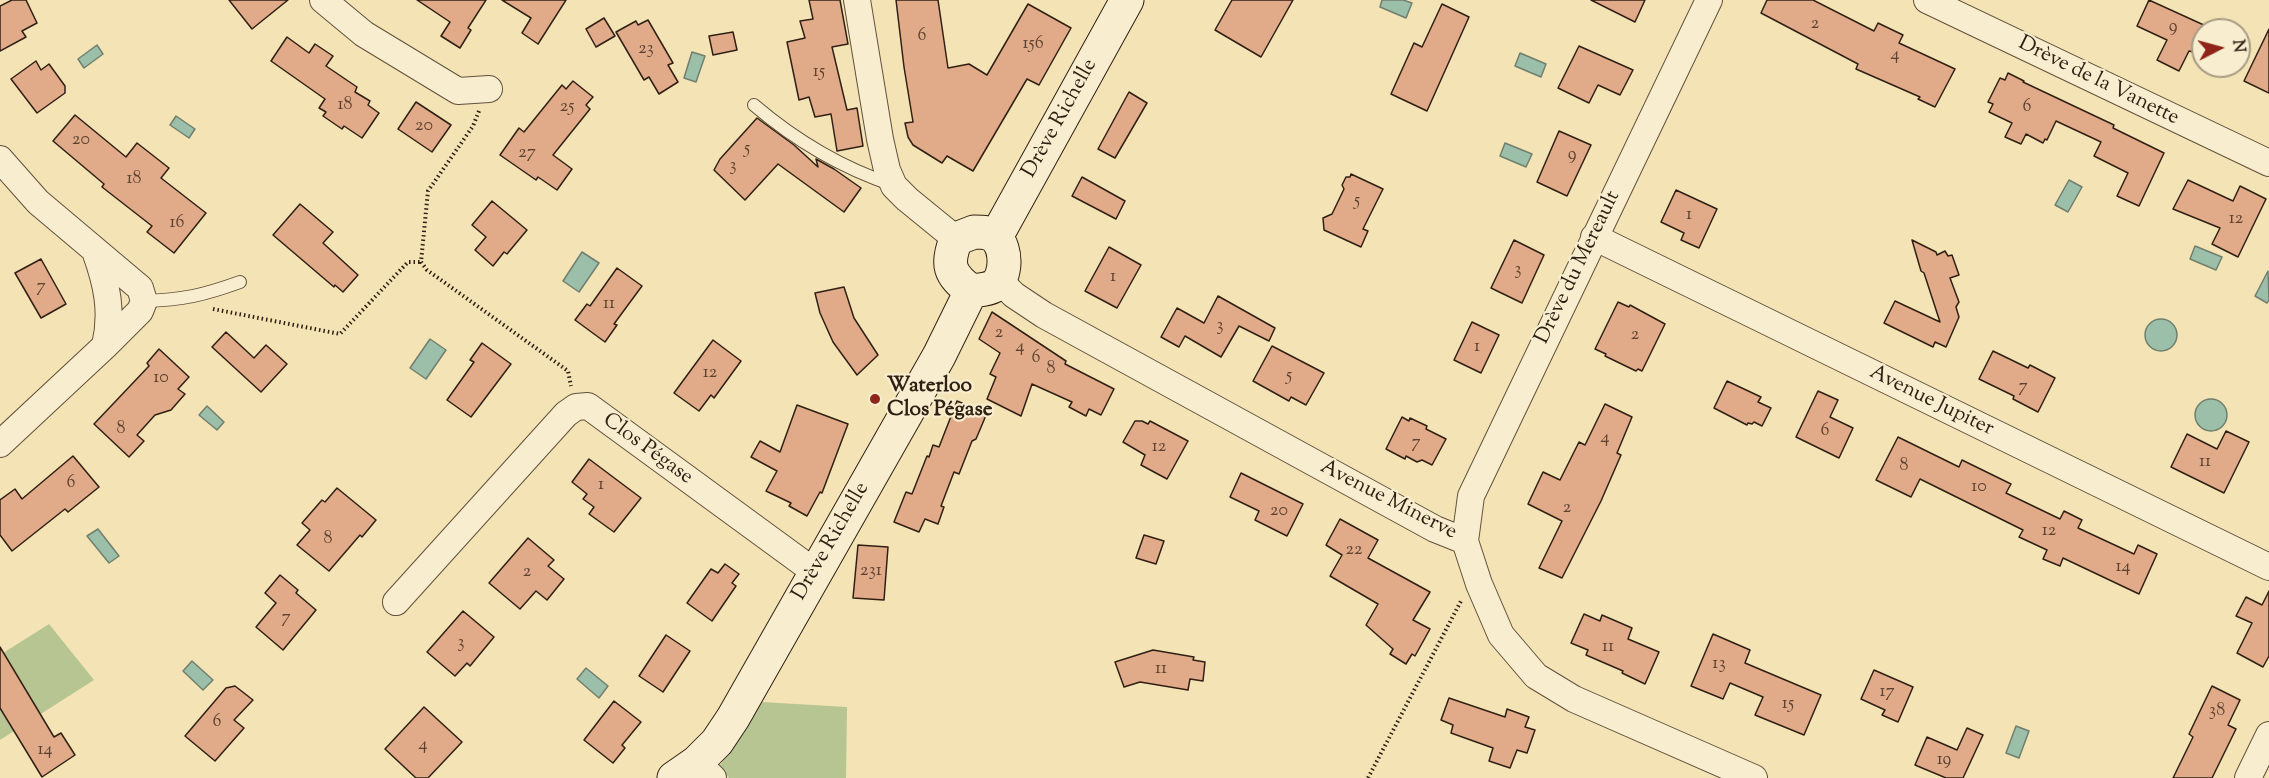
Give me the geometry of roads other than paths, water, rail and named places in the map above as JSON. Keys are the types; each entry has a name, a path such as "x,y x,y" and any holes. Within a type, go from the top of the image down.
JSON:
{"street":[{"path":"323,0 364,34 458,91 489,89"},
{"path":"857,0 887,170 894,186 956,239"},
{"name":"Drève Richelle","path":"996,237 1127,0"},
{"name":"Drève du Mereault","path":"1466,541 1471,496 1708,0"},
{"name":"Drève de la Vanette","path":"1927,0 2269,163"},
{"path":"0,159 38,202 140,288 144,301 140,311 105,346 0,444"},
{"path":"985,232 996,237 1003,250 1004,264 985,286 961,283 950,265 950,256 956,239 965,234 985,232"},
{"name":"Avenue Jupiter","path":"1594,237 2269,567"},
{"path":"95,251 105,278 109,299 110,326 105,346"},
{"name":"Drève Richelle","path":"695,773 733,718 939,356 985,286"},
{"name":"Avenue Minerve","path":"985,286 1014,295 1044,315 1425,523 1466,541 1479,584 1501,635 1536,676 1574,699 1754,778"},
{"name":"Clos Pégase","path":"396,602 566,414 576,407 588,406 815,572"},
{"path":"2248,778 2269,735"}],"lane":[{"path":"754,105 776,124 837,162 864,176 894,186"},
{"path":"144,301 178,300 209,294 240,282"}],"place":[{"name":"Waterloo Clos Pégase","path":"875,399"}]}
